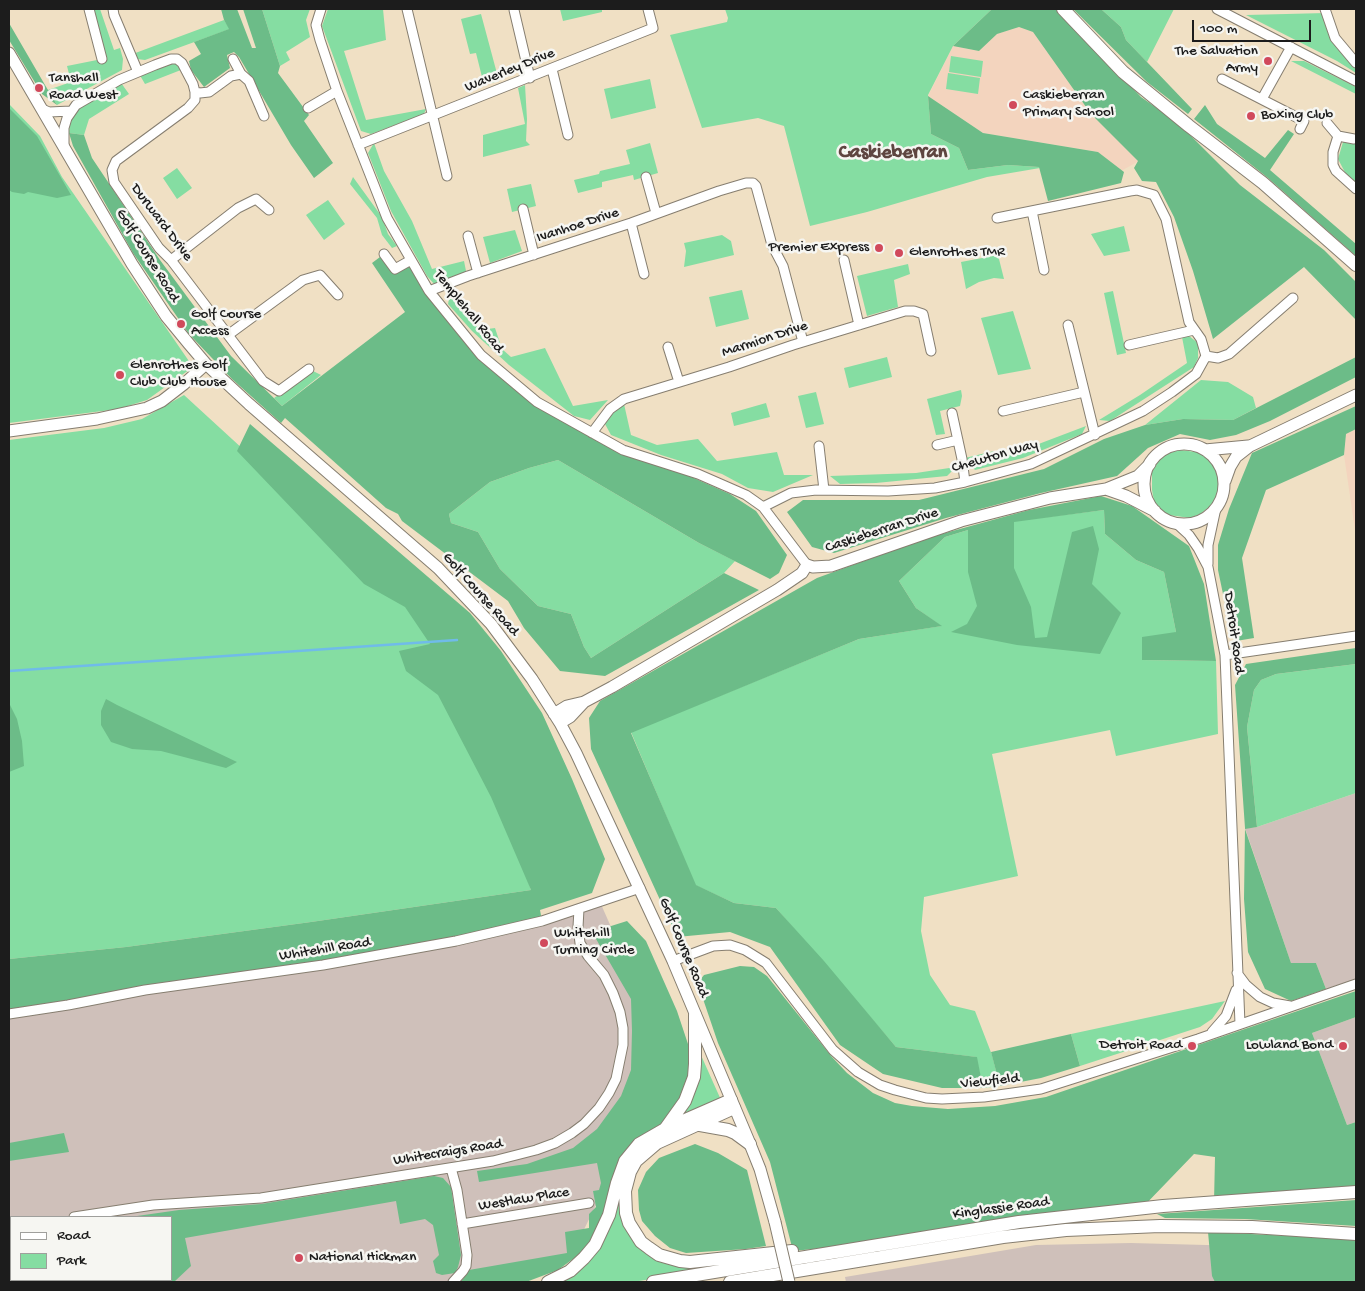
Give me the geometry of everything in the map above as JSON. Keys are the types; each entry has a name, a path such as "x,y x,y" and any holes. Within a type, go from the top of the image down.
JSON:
{"main road":[{"path":"1063,9 1123,72 1263,183 1356,265"},
{"path":"665,1130 685,1101 694,1077 696,1048 695,1015"},
{"path":"733,1104 699,1124 657,1143 636,1161 627,1180 624,1202 629,1223 641,1242 659,1255 669,1259 690,1262 914,1238"},
{"path":"548,1282 570,1270 584,1258 594,1245 609,1215 625,1160 639,1144 665,1130 733,1104"},
{"path":"699,1124 728,1130 750,1144"},
{"name":"Kinglassie Road","path":"653,1282 914,1238 1060,1217 1214,1202 1356,1192"},
{"name":"Kinglassie Road","path":"730,1282 1003,1237 1066,1230 1160,1226 1252,1227 1356,1234"},
{"path":"784,1282 909,1252"}],"street":[{"path":"89,9 102,59"},
{"path":"113,9 138,72"},
{"name":"Templehall Road","path":"321,9 316,25 337,91 387,218 429,291 481,355 537,402 623,450 698,474 746,495 763,508 807,565"},
{"path":"406,9 447,176"},
{"name":"Waverley Drive","path":"358,145 653,28 648,9"},
{"path":"1217,9 1356,81"},
{"path":"1325,9 1335,38 1356,62"},
{"path":"514,10 530,78"},
{"path":"1262,99 1290,47"},
{"name":"Golf Course Road","path":"9,53 64,149 150,292 170,321 206,364 310,458 438,568 492,624 532,679 557,718 640,888 673,961 750,1144 760,1169 790,1282"},
{"path":"64,149 64,128 71,111 84,100 138,72 165,61 177,59 186,68 195,92 209,92 231,76 241,74"},
{"path":"233,59 241,74 249,81 264,116"},
{"path":"552,69 568,135"},
{"path":"1222,79 1304,121 1300,129"},
{"path":"308,108 337,91"},
{"name":"Durward Drive","path":"195,92 195,100 192,105 116,162 112,170 114,182 159,248 171,260 263,381 279,391 309,369"},
{"path":"42,109 49,112 71,111"},
{"path":"1327,123 1338,136 1354,139"},
{"path":"1338,136 1333,152 1333,165 1336,171 1356,189"},
{"path":"646,176 656,213"},
{"name":"Ivanhoe Drive","path":"429,291 746,182 753,183 756,186 772,245 783,266 803,342"},
{"path":"997,218 1137,190 1154,195 1166,218 1189,322 1201,339 1206,356 1218,358 1229,354 1293,298"},
{"path":"171,260 238,208 256,200 269,210"},
{"name":"Ivanhoe Drive","path":"523,209 534,255"},
{"path":"1032,211 1044,270"},
{"name":"Ivanhoe Drive","path":"631,223 644,274"},
{"path":"468,236 478,273"},
{"path":"384,254 395,268 411,260"},
{"path":"844,260 860,325"},
{"path":"228,335 303,280 320,275 338,295"},
{"name":"Marmion Drive","path":"592,433 610,409 624,399 905,311 914,311 922,314 931,351"},
{"path":"1068,325 1095,435"},
{"path":"1130,345 1194,330"},
{"path":"668,347 679,382"},
{"name":"Chewton Way","path":"763,508 791,493 824,490 888,491 935,488 1031,464 1143,411 1196,374 1206,356"},
{"path":"9,431 97,419 147,408 184,384 206,364"},
{"path":"1003,411 1084,392"},
{"path":"1224,483 1223,473 1219,464 1205,450 1185,444 1174,445 1164,449 1156,456 1146,474 1145,489 1150,504 1156,512 1168,520 1191,523 1205,518 1216,508 1222,496 1224,483 1230,467 1236,457 1250,446 1356,395"},
{"path":"952,413 965,482"},
{"path":"937,445 958,440"},
{"path":"819,446 824,490"},
{"path":"1205,450 1250,446"},
{"name":"Caskieberran Drive","path":"807,565 813,567 831,566 961,520 1050,498 1106,490 1138,476 1150,464"},
{"name":"Caskieberran Drive","path":"1106,490 1133,499 1156,512"},
{"name":"Detroit Road","path":"1216,508 1208,545 1208,567 1225,655 1240,1024"},
{"name":"Detroit Road","path":"1176,522 1194,542 1208,567"},
{"path":"557,718 570,717 584,702 777,590 802,573 807,565"},
{"path":"1225,655 1356,636"},
{"name":"Whitehill Road","path":"9,1014 145,990 400,952 522,927 579,910 640,888"},
{"name":"Whitecraigs Road","path":"81,1216 168,1203 261,1198 517,1156 555,1143 584,1124 599,1108 609,1094 621,1062 623,1028 620,1012 604,975 580,943 579,910"},
{"name":"Viewfield","path":"673,961 713,946 730,945 745,950 766,963 833,1050 844,1061 880,1085 926,1098 960,1099 1018,1094 1041,1089 1293,1007 1356,984"},
{"path":"1237,977 1260,998 1293,1007"},
{"name":"Detroit Road","path":"1210,1034 1226,1016 1237,977"},
{"path":"451,1168 458,1190 467,1248 467,1260 463,1271 453,1282"},
{"name":"Westlaw Place","path":"462,1224 589,1203"}],"shaded area":[{"name":"Caskieberran Primary School","path":"1019,27 1033,32 1091,114 1139,161 1121,171 1098,152 983,133 928,96 953,46 979,51 997,34"},
{"path":"1356,429 1356,537 1344,455 1346,434"},
{"path":"1356,793 1356,979 1326,989 1316,963 1291,963 1245,828 1257,827"},
{"path":"600,902 649,1013 617,1162 572,1254 496,1282 9,1282 9,1014 467,939"},
{"path":"1356,1017 1356,1122 1347,1125 1312,1033"},
{"path":"1131,1243 1356,1249 1356,1282 846,1282 845,1277 1036,1245"}],"green space":[{"path":"92,9 100,9 114,50 120,48 123,59 122,70 57,105 48,90 71,82 67,66 102,59"},
{"path":"221,9 237,9 252,48 256,48 243,9 262,9 280,66 278,73 309,115 304,121 333,163 314,178 291,145 239,57 234,52 227,55 230,68 204,87 191,70 189,61 201,54 194,42 229,29"},
{"path":"262,9 310,9 306,20 310,37 286,52 290,60 280,66"},
{"path":"328,9 383,9 386,40 344,51 366,120 426,109 424,114 371,134 361,131 322,26"},
{"path":"560,9 602,9 602,12 563,21"},
{"path":"725,9 992,9 953,46 928,95 931,134 959,148 968,170 1008,165 1040,168 987,177 867,212 810,226 784,126 758,118 702,128 670,35 727,22 728,18"},
{"path":"992,9 1058,9 1141,97 1185,128 1240,185 1324,250 1356,282 1356,320 1304,267 1213,339 1193,271 1174,217 1156,182 1142,181 1134,168 1138,161 1091,114 1033,32 1019,27 997,34 979,51 953,46"},
{"path":"1073,9 1101,9 1121,27 1126,40 1192,109 1188,114 1147,82"},
{"path":"1101,9 1174,9 1147,62 1126,40 1121,27"},
{"path":"1326,13 1330,26 1356,63 1356,73 1337,61 1246,15"},
{"path":"481,14 499,81 484,85 476,53 470,54 461,19"},
{"path":"224,20 230,29 145,60 137,59 130,55"},
{"path":"9,23 57,105 42,94 9,40"},
{"path":"951,56 983,61 981,77 949,72"},
{"path":"171,59 186,68 145,84 138,72"},
{"path":"1291,61 1304,61 1356,87 1356,94"},
{"path":"948,73 980,78 978,94 946,89"},
{"path":"650,79 656,108 611,119 604,89"},
{"path":"119,80 129,94 89,119 84,135 69,133 73,111"},
{"path":"525,85 526,141 530,145 483,157 483,135 525,124 518,88"},
{"path":"928,96 983,133 1098,152 1124,172 1121,183 1048,201 1039,167 1008,165 968,170 959,148 931,134"},
{"path":"9,104 40,136 62,177 193,367 147,400 118,409 9,423"},
{"path":"1205,105 1217,124 1265,158 1288,130 1294,134 1270,170 1356,244 1356,256 1268,178 1194,119"},
{"path":"9,108 37,136 71,195 57,198 9,190"},
{"path":"69,133 84,135 92,158 160,260 231,356 282,406 405,312 372,263 384,254 395,268 411,260 481,355 537,402 592,433 730,494 756,511 787,555 779,573 770,579 699,543 558,460 490,482 449,514 451,523 478,532 500,569 538,606 571,614 584,647 591,658 724,573 759,590 605,676 560,671 524,628 508,601 402,521 398,514 386,508 285,418 281,423 232,379 189,334 133,253 73,146"},
{"path":"1343,142 1356,144 1356,185 1349,180 1338,159"},
{"path":"374,143 384,171 412,221 432,269 464,261 466,271 457,278 435,285 427,276 391,211 368,153"},
{"path":"650,143 658,173 634,180 633,175 602,182 602,187 578,193 574,180 599,174 600,171 630,164 626,150"},
{"path":"177,168 192,188 177,199 163,178"},
{"path":"353,177 382,217 388,234 397,246 392,248 382,235 377,218 350,184"},
{"path":"531,184 536,206 512,212 507,189"},
{"path":"328,200 345,224 324,240 306,215"},
{"path":"1124,226 1130,251 1104,256 1091,234"},
{"path":"515,230 522,251 490,263 483,237"},
{"path":"722,235 731,241 734,255 684,267 686,251 684,243"},
{"path":"998,255 1004,279 994,278 979,282 966,289 961,262"},
{"path":"908,264 910,274 894,280 898,307 867,316 857,276"},
{"path":"742,290 749,319 716,327 709,297"},
{"path":"1113,291 1126,353 1117,355 1104,293"},
{"path":"450,294 480,330 495,328 502,349 511,357 545,348 573,406 608,400 590,420 574,416 509,365 472,331 448,304"},
{"path":"1013,311 1031,369 998,375 981,318"},
{"path":"1189,336 1198,343 1198,358 1194,367 1110,421 1099,420 1187,363 1182,337"},
{"path":"887,357 892,377 849,388 844,368"},
{"path":"1356,357 1356,377 1270,421 1236,435 1210,440 1180,434 1148,448 1117,476 1041,493 946,518 834,553 812,547 787,512 803,500 919,500 1044,469 1104,439 1145,425 1183,419 1233,420"},
{"path":"313,371 321,375 282,406 274,398"},
{"path":"1201,380 1228,382 1253,397 1256,408 1233,420 1183,419 1145,425"},
{"path":"961,390 960,406 940,411 945,434 936,435 927,399"},
{"path":"816,392 824,424 806,428 798,396"},
{"path":"184,395 413,605 492,772 531,890 126,947 9,959 9,440 104,428 142,419"},
{"path":"766,403 770,417 734,426 731,413"},
{"path":"624,404 631,435 657,445 698,439 717,461 777,452 784,475 813,475 773,492 748,488 722,474 661,455 611,435 605,424 612,411"},
{"path":"1356,406 1356,429 1346,434 1344,455 1266,490 1242,558 1254,638 1236,641 1232,637 1218,570 1218,545 1229,509 1252,453"},
{"path":"250,424 470,613 501,651 542,713 605,859 592,893 540,910 542,921 521,927 9,1014 9,959 126,947 531,890 491,797 438,695 406,671 399,651 430,644 405,607 364,584 237,451"},
{"path":"1086,426 1082,434 1023,458 975,470 965,458 994,451 1007,456"},
{"path":"1179,450 1197,452 1205,456 1212,462 1219,477 1216,498 1200,514 1190,518 1169,515 1159,509 1154,501 1152,490 1152,472 1157,463 1164,455"},
{"path":"558,460 699,543 735,561 724,573 591,658 584,647 571,614 538,606 500,569 478,532 451,523 449,514 490,482"},
{"path":"956,467 947,476 876,483 840,484 830,476 916,473"},
{"path":"1101,496 1132,506 1189,546 1204,584 1216,661 1142,660 1142,637 1176,632 1164,572 1136,560 1105,534 1104,510 1014,522 1014,568 1031,607 1035,638 1047,637 1072,532 1093,526 1099,549 1092,584 1121,613 1100,654 1017,645 951,632 967,624 977,606 968,572 968,530 945,537 899,581 916,608 942,626 859,639 631,733 696,885 734,903 776,908 824,961 896,1047 977,1057 983,1088 942,1088 883,1074 840,1045 770,947 730,932 677,937 591,749 589,718 600,701 817,578 927,538 1029,510"},
{"path":"1104,510 1105,534 1136,560 1164,572 1176,632 1142,660 1216,661 1218,734 1116,756 1110,730 992,754 1018,876 924,897 921,931 930,975 950,1005 975,1011 992,1055 1000,1086 983,1088 976,1057 896,1047 776,908 734,903 695,885 631,732 859,639 941,626 916,608 899,581 945,537 968,530 1014,521"},
{"path":"1356,648 1356,664 1276,674 1261,680 1254,690 1247,727 1257,827 1245,829 1291,963 1316,963 1326,989 1291,1001 1265,989 1248,952 1244,899 1245,828 1235,685 1246,664"},
{"path":"1356,664 1356,793 1257,827 1247,727 1254,690 1261,680 1276,674"},
{"path":"106,699 237,762 226,768 161,751 132,749 111,742 101,725 101,711"},
{"path":"9,703 17,719 22,741 24,766 9,772"},
{"path":"627,921 646,941 677,1011 688,1044 694,1077 603,1215 591,1241 581,1253 558,1270 526,1282 461,1282 469,1270 567,1253 565,1232 589,1228 589,1214 596,1207 593,1191 599,1190 601,1183 597,1163 479,1182 477,1171 527,1164 573,1148 597,1129 621,1096 631,1070 631,999 592,932"},
{"path":"740,966 754,967 767,976 832,1057 847,1073 873,1093 895,1103 948,1109 995,1106 1046,1097 1356,991 1356,1017 1312,1033 1347,1125 1356,1122 1356,1192 1214,1202 1215,1157 1194,1154 1141,1209 914,1239 793,1251 770,1162 718,1043 701,993 700,980 704,975"},
{"path":"1225,1001 1212,1019 1200,1027 1080,1066 1071,1034"},
{"path":"1071,1034 1080,1066 1041,1078 1000,1086 991,1052"},
{"path":"700,1053 721,1100 680,1118"},
{"path":"64,1133 69,1152 9,1161 9,1143"},
{"path":"660,1138 621,1191 646,1251 731,1266 633,1282 559,1282 578,1270 621,1182"},
{"path":"695,1144 718,1153 747,1170 766,1246 686,1253 670,1248 655,1236 642,1221 639,1210 638,1190 646,1172 659,1158"},
{"path":"434,1176 443,1178 451,1187 461,1255 458,1267 455,1273 442,1275 436,1273 433,1261 439,1255 433,1225 425,1219 400,1224 396,1201 185,1238 191,1266 174,1282 156,1282 172,1281 172,1216 137,1216 179,1210 261,1204"},
{"path":"1356,1200 1356,1226 1245,1219 1165,1218 1157,1214"},
{"path":"1208,1232 1356,1239 1356,1282 1215,1282 1212,1276"}],"waterway":[{"path":"9,671 457,640"}],"place":[{"name":"The Salvation Army","path":"1268,61"},
{"name":"Tanshall Road West","path":"39,88"},
{"name":"Caskieberran Primary School","path":"1013,105"},
{"name":"Boxing Club","path":"1251,116"},
{"name":"Premier Express","path":"879,248"},
{"name":"Glenrothes TMR","path":"899,253"},
{"name":"Golf Course Access","path":"181,324"},
{"name":"Glenrothes Golf Club Club House","path":"120,375"},
{"name":"Whitehill Turning Circle","path":"544,943"},
{"name":"Detroit Road","path":"1192,1046"},
{"name":"Lowland Bond","path":"1343,1046"},
{"name":"National Hickman","path":"299,1258"}],"district":[{"name":"Caskieberran","path":"893,154"}]}
